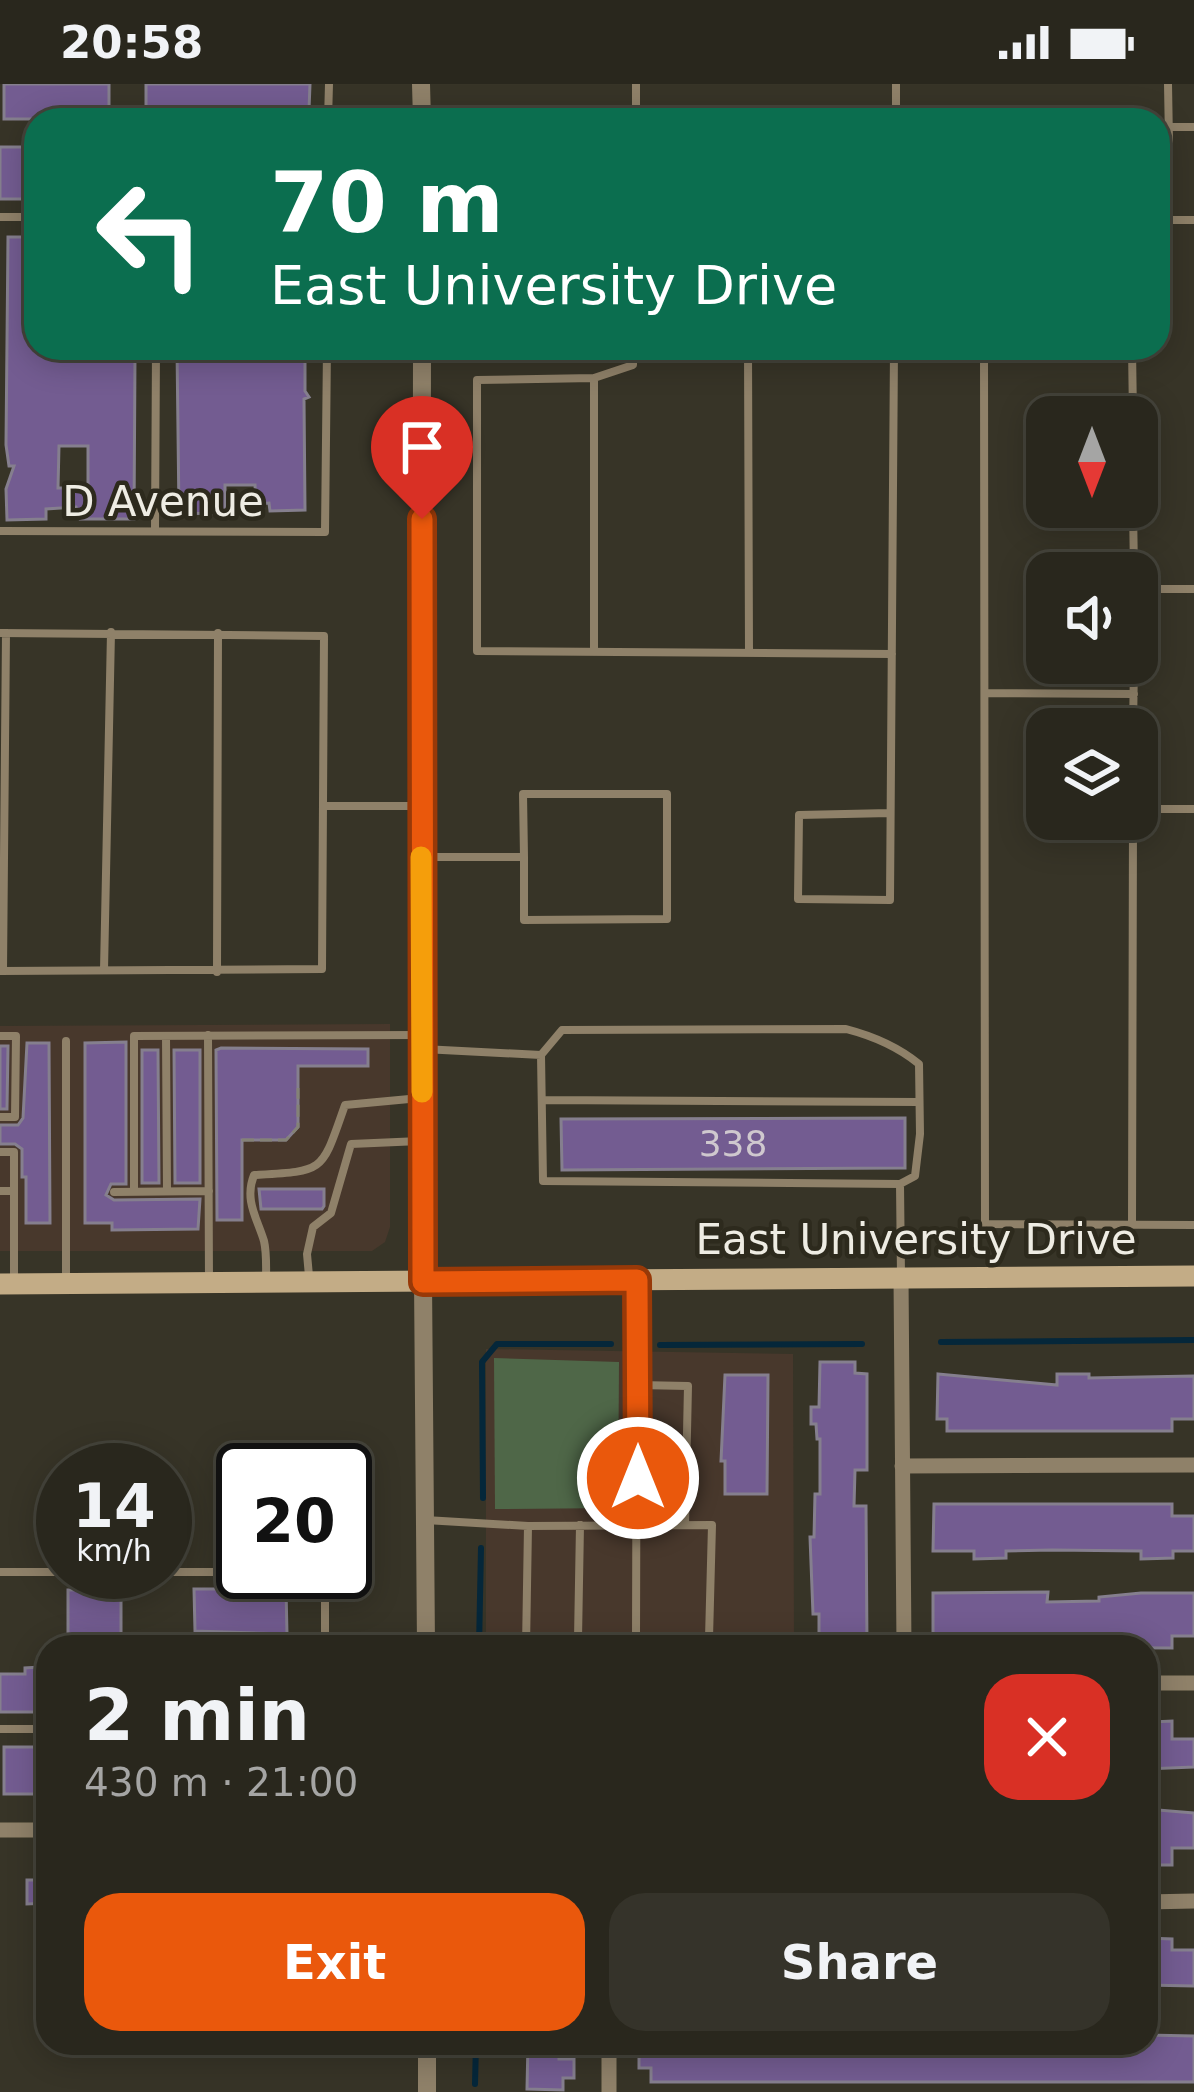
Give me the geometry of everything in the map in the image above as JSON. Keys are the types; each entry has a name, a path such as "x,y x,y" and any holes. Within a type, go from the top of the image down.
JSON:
{"main road":[{"name":"East University Drive","path":"7,1284 1194,1276"}],"street":[{"path":"422,360 426,1635"},
{"path":"901,1277 904,1635"},
{"path":"902,1466 1194,1466"},
{"path":"1158,1683 1194,1683"},
{"path":"0,1830 36,1830"},
{"path":"1158,1902 1194,1901"},
{"path":"427,2055 427,2092"},
{"path":"609,2092 610,2055"}],"lane":[{"path":"155,530 156,360"},
{"name":"D Avenue","path":"0,531 326,532 327,360"},
{"path":"633,360 633,365 594,378 477,380 477,651 892,654"},
{"path":"748,360 749,653"},
{"path":"890,813 799,815 798,899 890,900 894,360"},
{"path":"984,360 985,1224 1194,1225"},
{"path":"1132,360 1133,396"},
{"path":"594,378 594,652"},
{"path":"1158,589 1194,589"},
{"path":"104,970 111,632"},
{"path":"111,632 324,636 322,969 1,971 3,633 111,632"},
{"path":"217,972 218,633"},
{"path":"1134,684 1134,708"},
{"path":"986,694 1134,694"},
{"path":"524,794 667,794 667,919 524,920 524,856 524,794"},
{"path":"324,806 421,806"},
{"path":"1158,809 1194,809"},
{"path":"1132,840 1132,1224"},
{"path":"421,857 524,856"},
{"path":"846,1029 902,1051 919,1064 915,1176 900,1184 543,1181 541,1055 562,1030 846,1029"},
{"path":"208,1035 208,1283"},
{"path":"0,1036 16,1036 15,1117 0,1117"},
{"path":"134,1192 134,1036 421,1042 541,1055"},
{"path":"166,1036 166,1191"},
{"path":"65,1042 66,1284"},
{"path":"0,1074 16,1074"},
{"path":"266,1283 266,1248 254,1223 249,1187 254,1175 310,1172 320,1166 345,1105 422,1097"},
{"path":"542,1100 919,1102"},
{"path":"309,1283 314,1227 331,1213 351,1144 422,1141"},
{"path":"0,1152 14,1152 7,1284"},
{"path":"900,1184 901,1277"},
{"path":"0,1191 14,1191"},
{"path":"114,1192 208,1191"},
{"path":"636,1635 637,1280"},
{"path":"638,1385 688,1385 685,1525"},
{"path":"425,1520 527,1526 712,1525 710,1635"},
{"path":"578,1635 580,1525"},
{"path":"526,1635 527,1526"},
{"path":"0,1572 36,1572"},
{"path":"325,1599 325,1635"},
{"path":"0,1729 36,1729"}],"path":[{"path":"242,1140 286,1140 298,1127 298,1088"}],"shaded area":[{"path":"390,1024 390,1227 385,1242 372,1251 0,1251 0,1026"},
{"path":"486,1349 793,1354 794,1635 486,1635"}],"green space":[{"path":"494,1358 619,1362 618,1508 495,1509"}],"building":[{"path":"4,84 109,84 109,108 24,108 24,119 4,119"},
{"path":"146,84 310,84 309,108 146,108"},
{"path":"0,147 24,147 24,199 0,199"},
{"path":"8,237 24,237 24,360 135,360 134,519 80,519 76,507 46,509 46,519 7,520 6,489 14,466 9,466","holes":["59,446 88,446 88,488 58,488"]},
{"path":"177,360 305,360 309,397 304,399 305,510 270,511 269,503 256,504 255,485 225,485 225,514 179,513"},
{"path":"126,1042 126,1184 111,1184 106,1195 114,1200 200,1199 198,1229 112,1230 112,1223 85,1223 85,1043"},
{"path":"27,1043 49,1043 50,1223 26,1223 22,1149 0,1144 0,1125 18,1125 23,1118"},
{"path":"0,1046 8,1046 7,1109 0,1109"},
{"path":"368,1049 368,1066 298,1066 298,1127 286,1140 242,1140 242,1220 217,1220 216,1050"},
{"path":"142,1050 158,1050 159,1183 142,1183"},
{"path":"174,1050 200,1050 200,1183 175,1183"},
{"path":"905,1118 905,1168 562,1170 561,1119"},
{"path":"259,1189 324,1189 324,1206 261,1209"},
{"path":"820,1362 855,1362 855,1373 867,1374 867,1470 855,1470 854,1506 866,1506 867,1635 819,1635 819,1614 813,1614 810,1537 814,1537 815,1494 820,1494 820,1439 816,1424 811,1424 811,1407 819,1407"},
{"path":"938,1374 1057,1385 1057,1374 1194,1376 1194,1419 1172,1419 1172,1431 947,1431 947,1419 937,1419"},
{"path":"725,1375 768,1375 767,1494 725,1494 725,1461 721,1461"},
{"path":"934,1504 1172,1504 1172,1516 1194,1516 1194,1551 1173,1551 1173,1558 1141,1559 1141,1551 1006,1551 1006,1558 974,1559 974,1551 933,1551"},
{"path":"194,1589 216,1589 216,1599 286,1599 287,1634 195,1631"},
{"path":"1048,1592 1047,1602 1194,1593 1194,1636 1172,1636 1172,1648 1158,1648 1158,1635 933,1635 933,1593"},
{"path":"68,1599 121,1599 121,1635 68,1635"},
{"path":"36,1667 36,1712 0,1712 0,1674 25,1674 25,1668"},
{"path":"1172,1721 1172,1739 1194,1739 1194,1767 1158,1768 1158,1722"},
{"path":"4,1747 36,1747 36,1794 4,1794"},
{"path":"1158,1810 1194,1813 1194,1848 1172,1848 1172,1865 1158,1865"},
{"path":"27,1880 36,1880 36,1904 27,1904"},
{"path":"1158,1938 1172,1939 1172,1950 1194,1950 1194,1986 1158,1985"},
{"path":"1158,2035 1194,2036 1194,2082 651,2082 651,2068 639,2068 639,2055 1158,2055"},
{"path":"528,2055 574,2059 574,2078 563,2078 563,2090 527,2089"}],"waterway":[{"path":"941,1342 1194,1340"},
{"path":"483,1498 482,1362 497,1344 611,1344"},
{"path":"660,1345 862,1344"},
{"path":"479,1635 481,1548"},
{"path":"475,2084 476,2055"}],"slow traffic":[{"path":"421,857 422,1092"}],"route":[{"path":"422,519 423,1282 637,1280 638,1478"}]}
